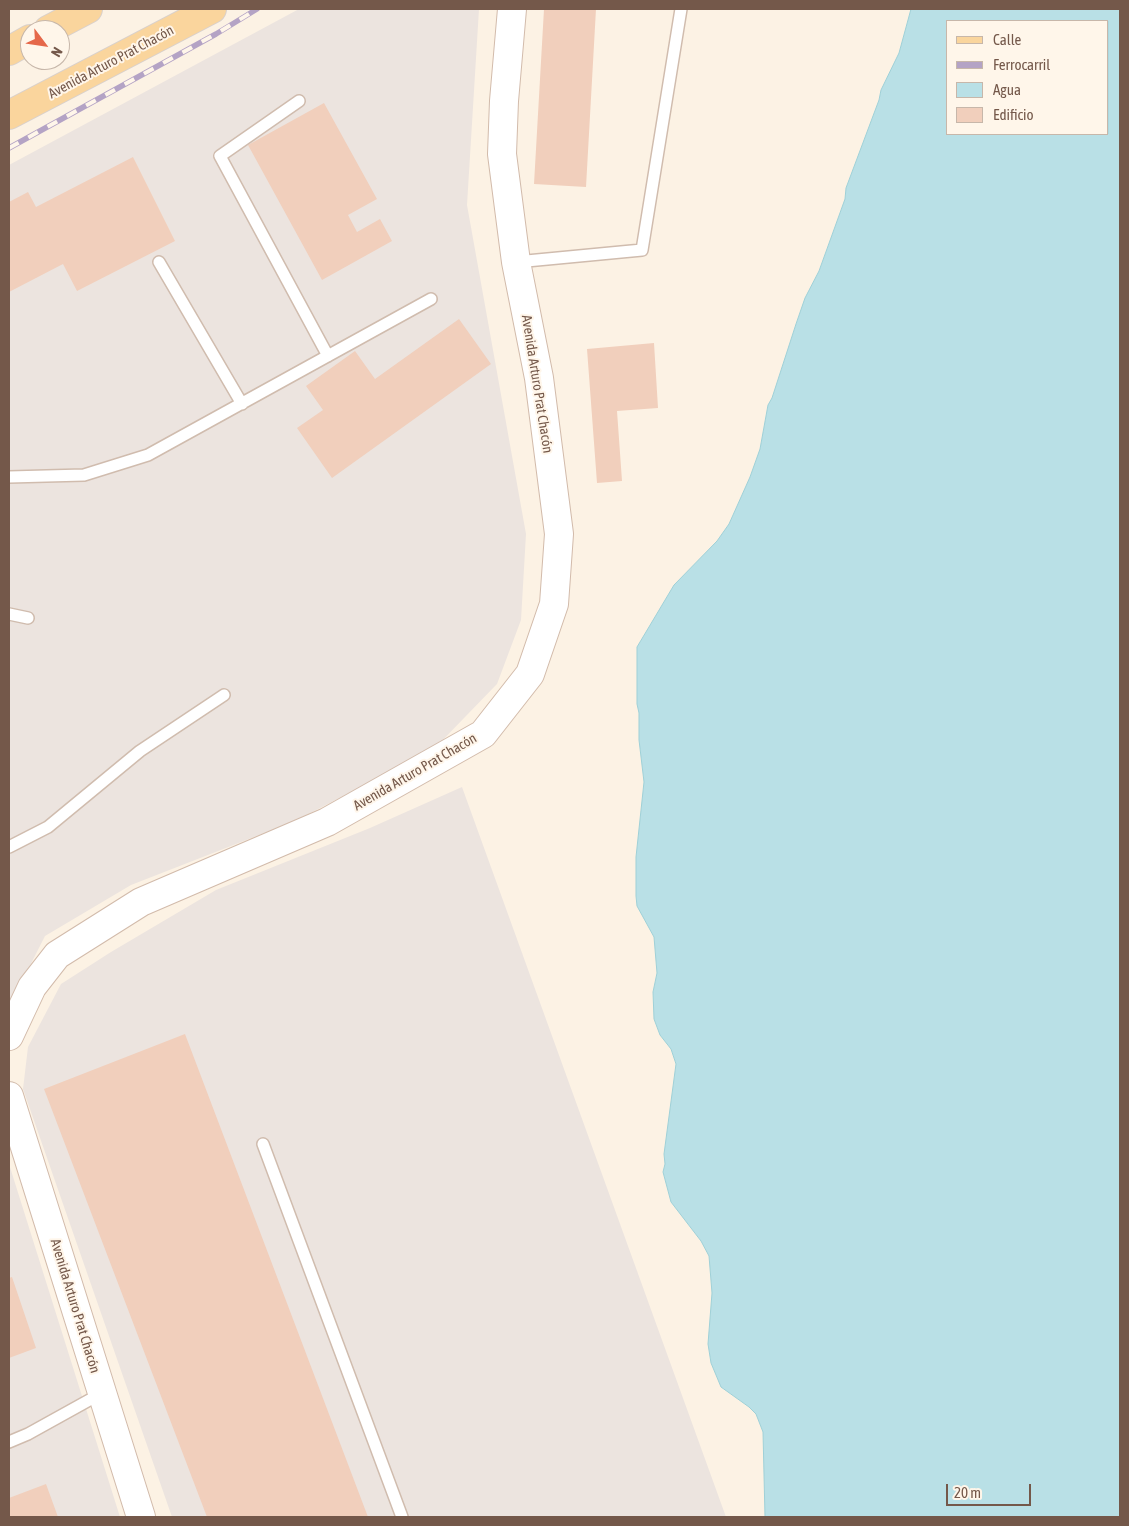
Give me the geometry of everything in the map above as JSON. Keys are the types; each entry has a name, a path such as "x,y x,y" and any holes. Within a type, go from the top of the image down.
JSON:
{"main road":[{"path":"67,20 88,9"},
{"name":"Avenida Arturo Prat Chacón","path":"9,115 212,9"}],"street":[{"name":"Avenida Arturo Prat Chacón","path":"9,1036 32,987 57,954 141,902 328,822 483,734 530,674 554,604 559,534 539,378 516,262 502,154 504,101 512,9"},
{"name":"Avenida Arturo Prat Chacón","path":"9,1096 141,1517"}],"lane":[{"path":"516,262 642,250 681,9"},
{"path":"299,101 220,156 328,356"},
{"path":"159,262 242,404"},
{"path":"9,477 84,475 148,455 431,298"},
{"path":"9,614 28,618"},
{"path":"9,847 48,827 140,752 224,696"},
{"path":"263,1144 402,1517"},
{"path":"9,1442 28,1434 102,1394"}],"shaded area":[{"path":"299,9 479,9 467,205 526,534 521,620 497,684 434,749 295,821 131,885 45,936 9,1007 9,165"},
{"path":"462,787 726,1517 172,1517 23,1089 28,1047 61,984 111,952 216,890 370,828"},
{"path":"9,1164 120,1517 9,1517"}],"water":[{"path":"911,9 1120,9 1120,1517 765,1517 763,1432 756,1414 721,1387 711,1363 708,1344 712,1293 709,1256 701,1241 671,1202 663,1172 676,1064 671,1049 660,1035 654,1019 653,992 657,973 654,937 637,906 636,896 636,857 644,782 637,704 637,647 674,585 717,541 729,524 750,477 760,449 768,405 805,298 819,271 845,199 846,188 881,90 899,53"}],"building":[{"path":"544,9 596,9 586,187 534,184"},
{"path":"324,103 377,199 348,215 357,232 380,219 392,241 322,280 248,145"},
{"path":"133,157 175,241 77,291 63,264 9,292 9,202 28,192 36,207"},
{"path":"459,319 491,364 332,478 297,428 323,410 306,386 355,351 375,379"},
{"path":"654,343 658,408 617,411 622,481 597,483 587,349"},
{"path":"185,1034 368,1517 207,1517 44,1089"},
{"path":"12,1277 36,1348 9,1358 9,1278"},
{"path":"46,1484 58,1517 10,1517 9,1498"}],"railway":[{"path":"9,148 216,34 257,9"}]}
